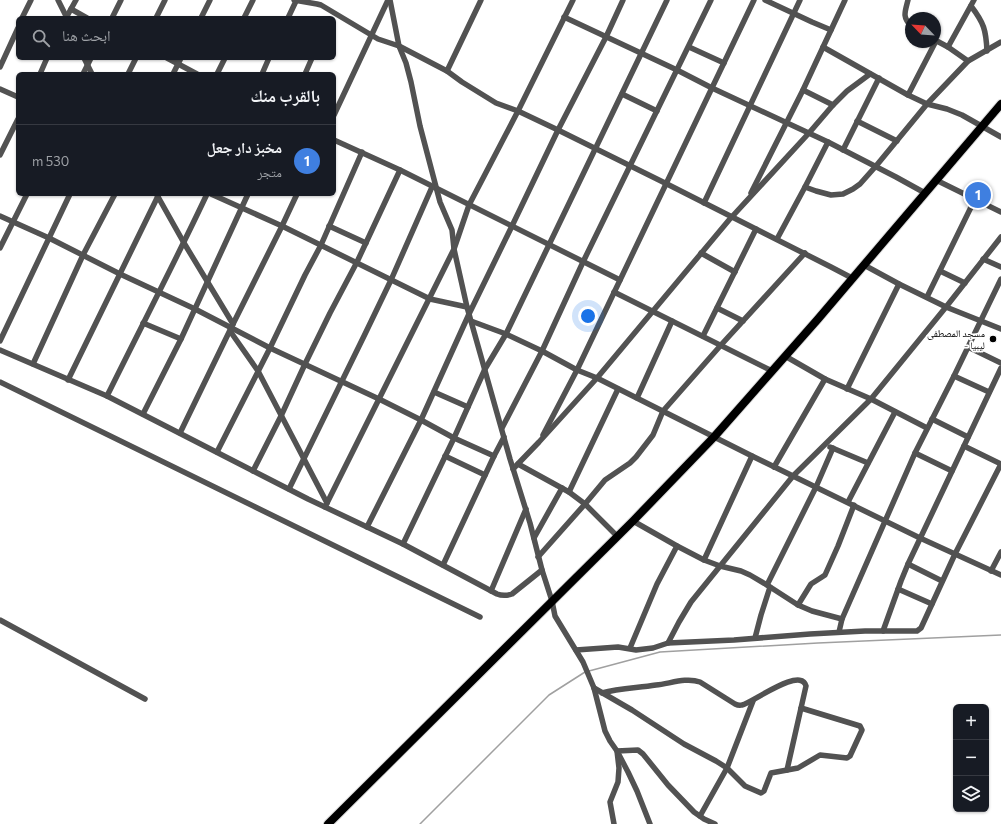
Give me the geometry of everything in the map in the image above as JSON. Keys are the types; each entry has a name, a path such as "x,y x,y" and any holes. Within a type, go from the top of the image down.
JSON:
{"highway":[{"path":"328,824 633,521 714,437 864,265 1001,104"}],"street":[{"path":"23,16 31,0"},
{"path":"58,0 66,16"},
{"path":"68,16 76,0"},
{"path":"113,16 121,0"},
{"path":"157,16 165,0"},
{"path":"202,16 210,0"},
{"path":"245,16 253,0"},
{"path":"289,16 295,0 317,4 333,16"},
{"path":"336,110 389,0"},
{"path":"389,0 400,46 412,82 434,188 452,230 454,249 467,307 513,469 526,509 555,616 576,650 594,688 605,731 628,772 650,824"},
{"path":"447,71 481,0"},
{"path":"326,505 454,249 469,205 518,112 573,0"},
{"path":"367,527 421,420 469,314 623,0"},
{"path":"403,544 454,438 484,369 506,334 667,0"},
{"path":"502,428 542,351 583,262 711,0"},
{"path":"539,442 577,370 754,0"},
{"path":"765,0 831,30"},
{"path":"704,203 800,0"},
{"path":"748,199 803,90 845,0"},
{"path":"905,19 904,17 908,0"},
{"path":"948,47 974,0"},
{"path":"971,6 978,15 986,32 987,51"},
{"path":"71,9 83,16"},
{"path":"336,17 378,39 400,46 447,71 486,98 595,148 852,278"},
{"path":"564,17 750,106 787,122 876,166 925,193"},
{"path":"0,67 16,32"},
{"path":"805,187 831,195 843,194 860,184 927,104 968,61 1001,42"},
{"path":"941,44 968,61"},
{"path":"689,47 724,63"},
{"path":"823,48 908,95 927,104 947,109 962,115 1001,137"},
{"path":"908,95 932,48"},
{"path":"41,72 46,60"},
{"path":"85,60 91,72"},
{"path":"84,72 90,60"},
{"path":"129,72 135,60"},
{"path":"218,72 224,60"},
{"path":"264,72 268,60"},
{"path":"306,72 311,60"},
{"path":"174,72 180,61 194,72"},
{"path":"513,469 597,378 748,199 833,105 847,91 870,74"},
{"path":"843,150 879,78"},
{"path":"0,89 16,96"},
{"path":"803,90 833,105"},
{"path":"622,94 657,111"},
{"path":"857,121 897,141"},
{"path":"0,155 16,123"},
{"path":"336,141 400,170 620,280"},
{"path":"777,239 828,142"},
{"path":"217,452 321,245 362,152"},
{"path":"253,471 330,313 357,262 400,170"},
{"path":"936,180 1001,212"},
{"path":"289,489 342,382 434,188"},
{"path":"0,248 26,196"},
{"path":"0,341 69,196"},
{"path":"32,364 83,255 114,196"},
{"path":"68,380 158,196"},
{"path":"159,196 231,328 258,371 304,458 326,505"},
{"path":"107,396 184,244 206,196"},
{"path":"215,196 357,262 430,299 467,307"},
{"path":"143,414 181,339 247,196"},
{"path":"180,433 296,196"},
{"path":"927,297 975,199"},
{"path":"0,216 49,238 158,293 195,309 270,348 494,456"},
{"path":"329,226 366,243"},
{"path":"703,336 756,229"},
{"path":"668,643 687,608 793,476 871,399 1001,237"},
{"path":"701,253 735,272"},
{"path":"538,557 605,480 630,463 636,457 653,435 664,411 721,345 805,253"},
{"path":"983,259 1001,267"},
{"path":"864,265 946,307 1001,329"},
{"path":"940,271 965,283"},
{"path":"839,632 842,619 915,452 1001,279"},
{"path":"847,389 899,284"},
{"path":"614,292 772,371"},
{"path":"717,308 743,321"},
{"path":"471,321 506,334 542,351 577,370 597,378 774,467 920,538 1001,575"},
{"path":"637,398 672,321"},
{"path":"143,323 181,339"},
{"path":"968,347 1001,363"},
{"path":"0,350 107,396 289,489 326,505 502,596 512,594 542,570"},
{"path":"785,356 825,379 871,399 927,428"},
{"path":"883,631 908,564 1001,368"},
{"path":"954,376 989,392"},
{"path":"774,467 825,379"},
{"path":"0,382 480,617"},
{"path":"568,492 618,389"},
{"path":"434,392 468,407"},
{"path":"798,605 811,584 825,574 838,546 851,504 868,463 895,412"},
{"path":"932,419 968,437"},
{"path":"443,565 504,437"},
{"path":"825,444 868,463"},
{"path":"576,650 614,647 636,650 653,648 668,643 734,640 839,632 919,630 955,554 1001,464 964,446"},
{"path":"755,638 768,586 816,487 833,448"},
{"path":"915,452 952,471"},
{"path":"445,456 485,475"},
{"path":"704,560 752,456"},
{"path":"518,464 562,488 585,504 617,536"},
{"path":"534,538 562,488"},
{"path":"491,591 526,509"},
{"path":"633,521 704,560 720,566 741,570 798,605 812,611 842,619"},
{"path":"630,648 657,584 677,546"},
{"path":"991,571 1001,552"},
{"path":"908,564 942,581"},
{"path":"898,589 932,604"},
{"path":"0,620 145,699"},
{"path":"602,693 623,688 695,680 736,704 742,705 788,682 801,681 806,685 787,770"},
{"path":"594,688 642,716 684,744 712,758 727,768 745,786 761,793 764,791 771,773 801,767 820,755 847,758 850,756 862,730 860,726 801,708"},
{"path":"700,816 727,768 753,700"},
{"path":"617,751 639,750 668,785 694,812 715,824"},
{"path":"614,824 610,802 618,782 619,768 617,751"}],"waterway":[{"path":"589,671 660,652 1001,635"},
{"path":"420,824 549,695 585,672"}],"place":[{"name":"مخبز دار جعل","path":"978,195"},
{"name":"مسجد المصطفى - ليبيا","path":"993,339"}]}
